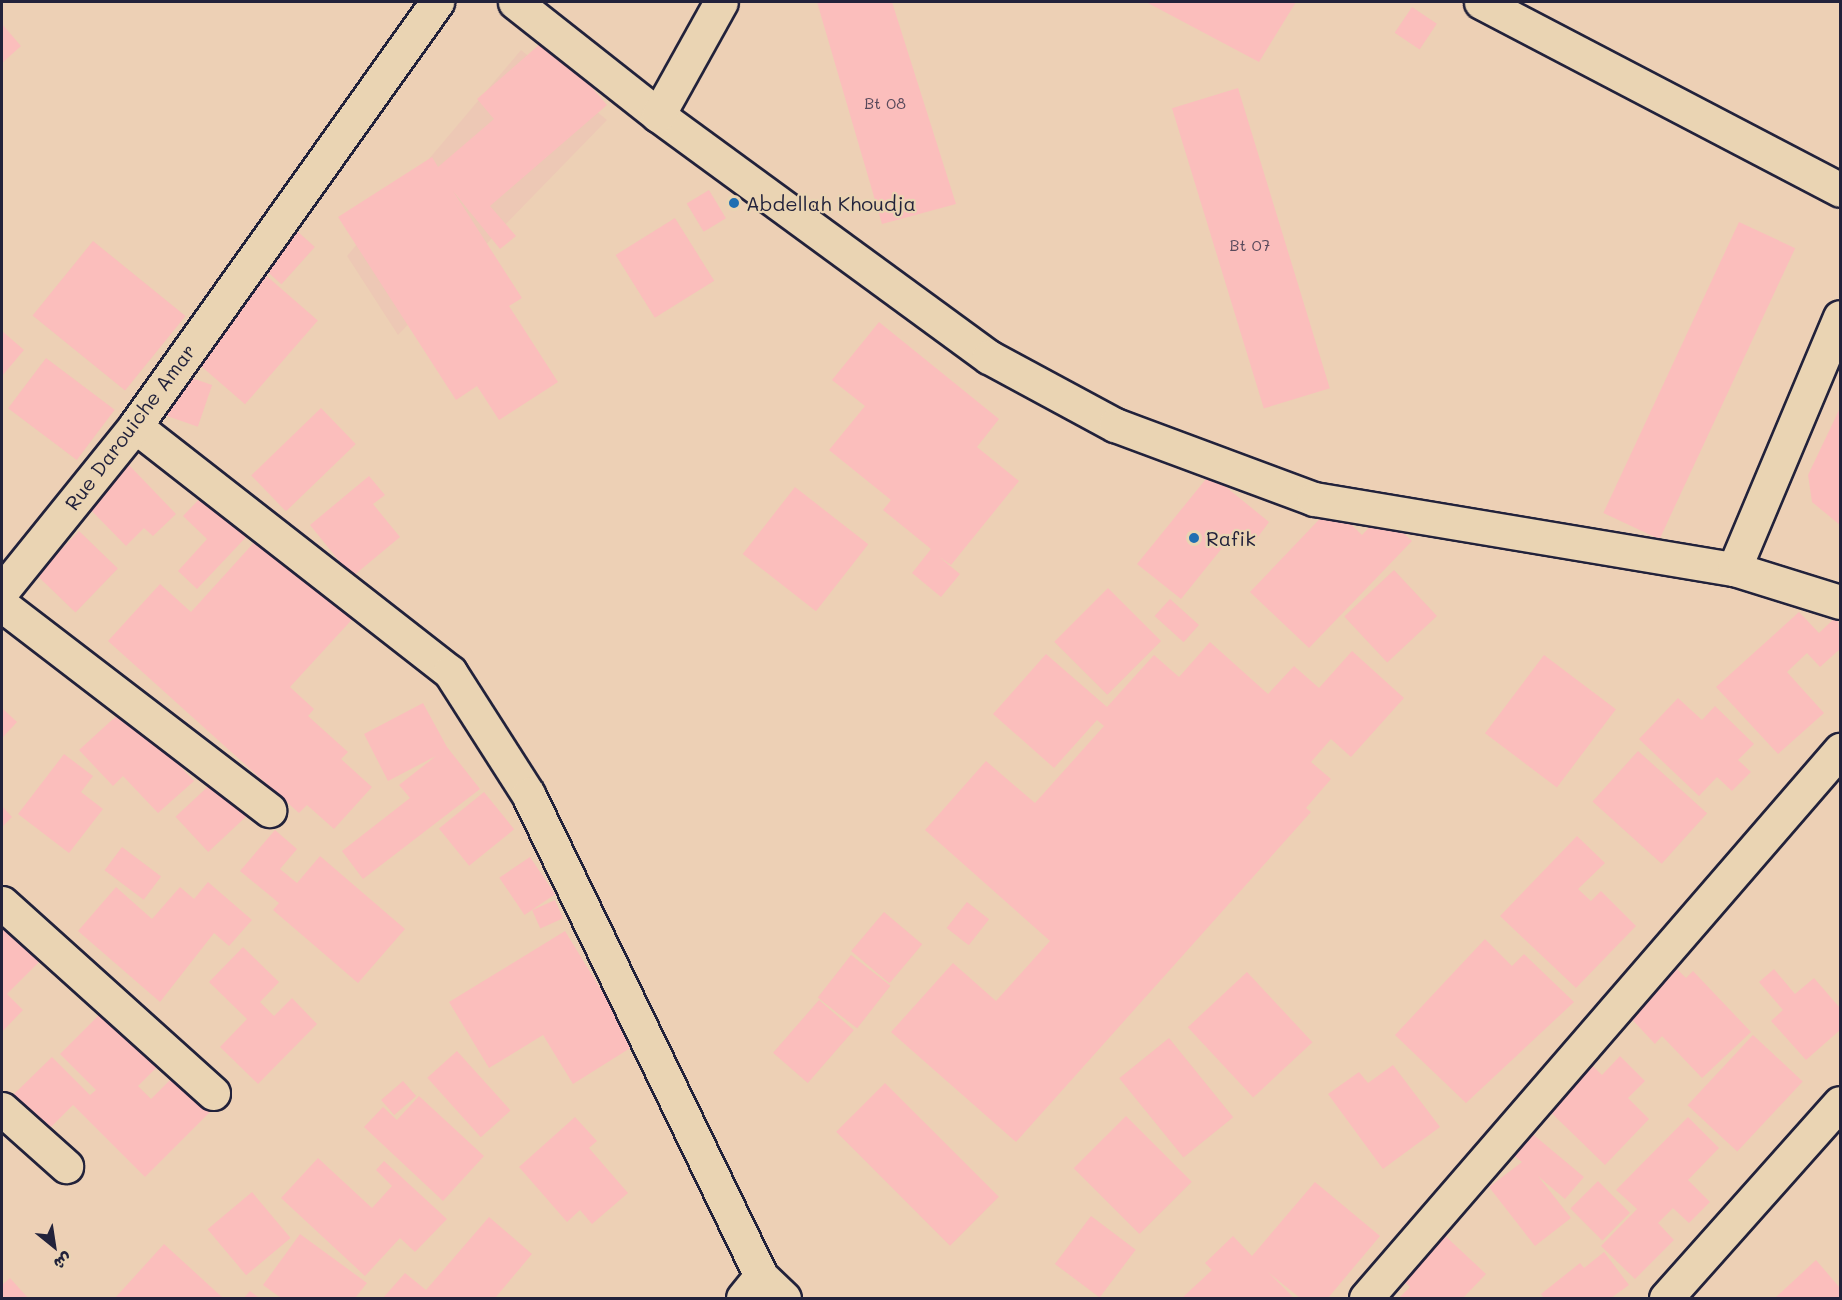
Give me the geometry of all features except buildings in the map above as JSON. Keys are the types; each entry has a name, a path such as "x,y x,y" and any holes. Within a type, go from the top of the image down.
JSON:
{"street":[{"name":"Rue Darouiche Amar","path":"2,591 135,426 437,2"},
{"path":"515,2 658,115 989,357 1115,425 1314,499 1734,569 1840,602"},
{"path":"658,115 720,2"},
{"path":"1481,2 1840,190"},
{"path":"1734,569 1840,317"},
{"path":"135,426 450,672 528,794 752,1287 784,1299"},
{"path":"2,604 269,810"},
{"path":"1365,1299 1840,750"},
{"path":"2,903 213,1093"},
{"path":"1666,1299 1840,1102"},
{"path":"2,1109 66,1166"}],"shaded area":[{"path":"521,50 607,120 398,335 347,256"}],"place":[{"name":"Abdellah Khoudja","path":"734,203"},
{"name":"Rafik","path":"1194,538"}]}
